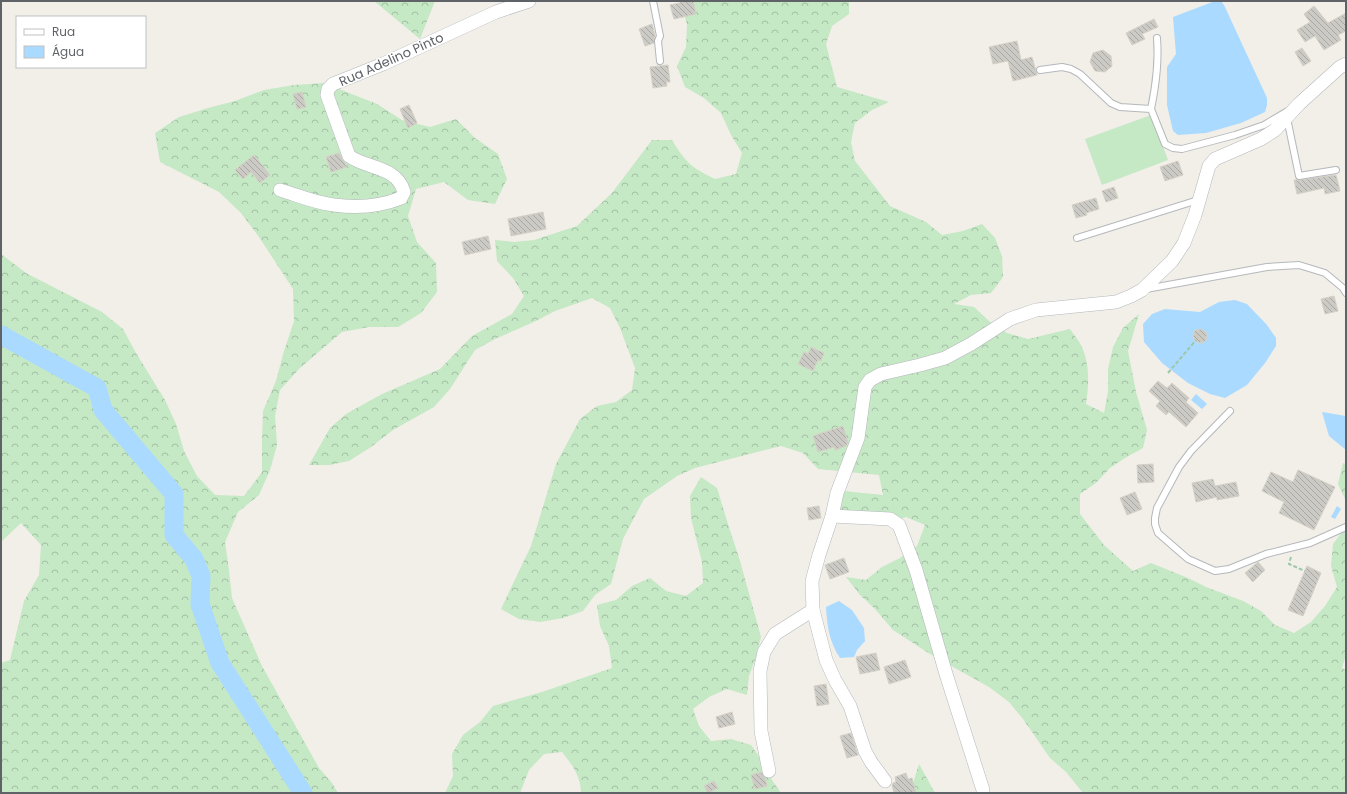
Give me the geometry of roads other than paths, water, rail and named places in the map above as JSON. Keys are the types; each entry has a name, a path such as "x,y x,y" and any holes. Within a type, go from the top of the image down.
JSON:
{"street":[{"name":"Rua Adelino Pinto","path":"280,190 333,205 356,206 388,203 401,198 404,192 397,177 376,167 355,160 349,156 327,95 328,89 334,84 384,64 496,12 529,1"},
{"path":"885,781 865,751 850,706 835,680 826,660 813,610 812,581 832,516 837,493 858,438 865,387 870,380 881,374 945,358 971,344 1010,319 1036,310 1116,302 1142,290 1172,261 1184,243 1195,215 1198,200 1209,166 1215,159 1261,139 1275,130 1299,104 1340,67 1346,64"},
{"path":"832,516 890,519 899,525 916,570 946,674 983,790"},
{"path":"769,771 761,731 760,671 764,652 775,634 813,610"}],"lane":[{"path":"653,1 660,36 658,41 660,61"},
{"path":"1157,38 1158,72 1151,109 1165,144 1173,148 1182,148 1235,135 1264,125 1299,104"},
{"path":"1040,70 1062,67 1071,69 1080,74 1111,103 1120,107 1151,109"},
{"path":"1287,118 1299,176 1336,170"},
{"path":"1077,238 1198,200"},
{"path":"1142,290 1267,267 1300,265 1325,273 1343,288 1346,293"},
{"path":"1230,411 1191,451 1179,467 1157,508 1155,524 1158,533 1188,559 1215,571 1229,569 1266,554 1310,543 1346,527"}],"water":[{"path":"1215,1 1221,1 1224,5 1267,98 1267,105 1265,112 1241,123 1206,133 1178,135 1173,131 1167,105 1167,67 1176,54 1173,17"},
{"path":"1235,300 1247,304 1267,325 1276,338 1276,346 1265,363 1247,385 1225,398 1210,394 1188,383 1162,363 1144,342 1143,324 1152,314 1165,309 1200,312 1219,302","holes":["1200,329 1203,343 1196,342 1193,337 1194,331"]},
{"path":"1196,394 1207,404 1202,409 1191,400"},
{"path":"1322,412 1346,416 1346,450 1329,436"},
{"path":"1337,506 1341,509 1335,519 1331,517"},
{"path":"839,601 852,610 864,628 865,641 857,650 854,657 840,658 833,646 829,633 826,607"}],"waterway":[{"path":"1,335 97,388 103,410 174,494 174,535 194,559 201,576 200,604 220,663 303,793"}]}
